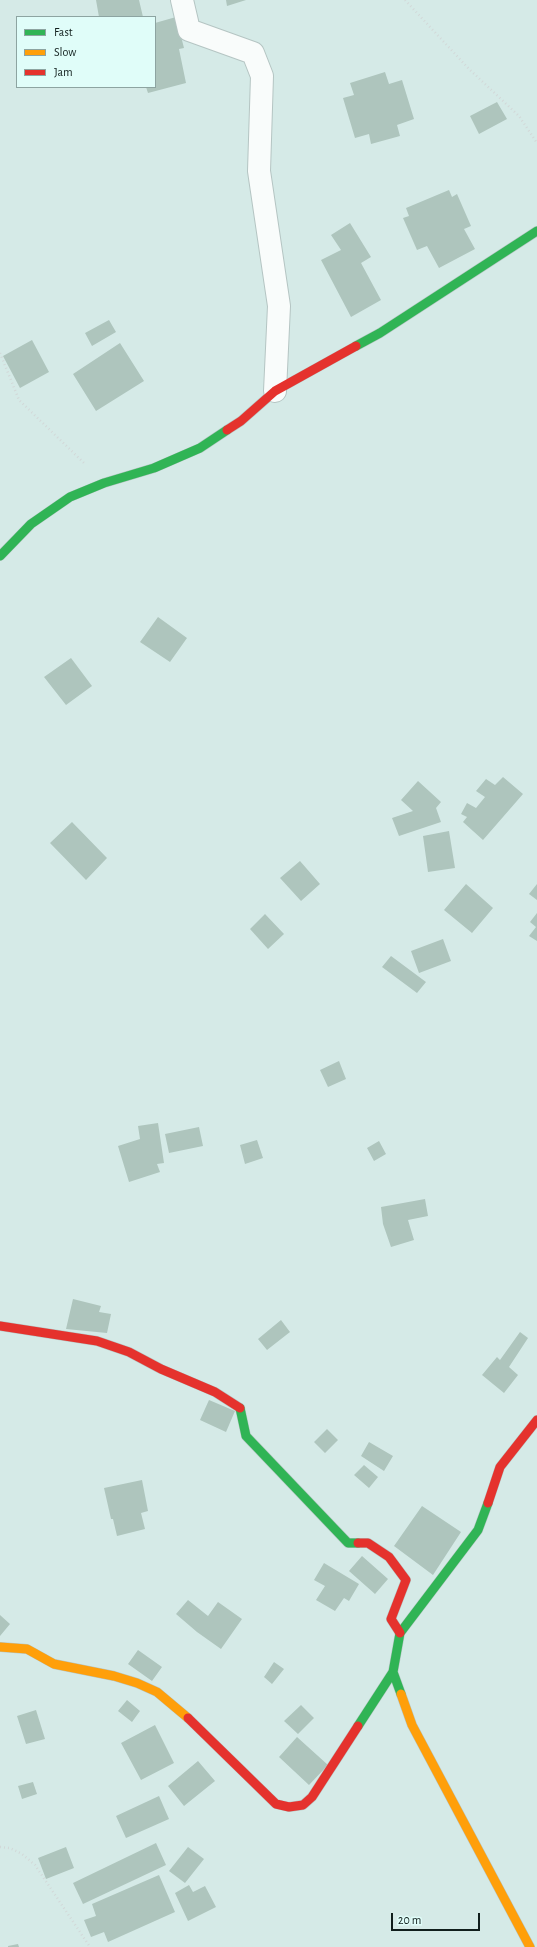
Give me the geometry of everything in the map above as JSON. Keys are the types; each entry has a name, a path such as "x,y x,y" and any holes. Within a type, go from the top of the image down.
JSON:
{"street":[{"path":"182,0 189,30 253,53 262,76 259,171 279,306 274,390"},
{"path":"0,556 31,524 70,497 104,483 154,468 200,448 241,421 274,390 380,333 537,231"},
{"path":"0,1326 97,1341 130,1352 161,1369 215,1392 240,1407 246,1436 348,1543 368,1543 389,1557 406,1580 391,1619 400,1633"},
{"path":"0,1647 27,1649 54,1664 114,1676 137,1683 157,1692 178,1708 276,1804 289,1807 303,1805 312,1797 393,1672 400,1633 478,1530 500,1466 537,1420"},
{"path":"393,1672 412,1724 530,1947"}],"path":[{"path":"406,0 469,69 519,116 537,143"},
{"path":"0,353 20,400 104,483"},
{"path":"0,1847 10,1848 22,1854 35,1865 90,1947"}],"building":[{"path":"96,0 139,0 143,16 99,16"},
{"path":"226,0 246,0 227,6"},
{"path":"176,17 184,48 179,49 186,83 148,93 146,88 156,88 156,23"},
{"path":"385,72 389,84 402,80 414,119 397,125 400,136 371,144 369,134 355,138 343,98 354,95 350,83"},
{"path":"497,102 507,119 479,134 470,116"},
{"path":"449,190 452,197 457,194 471,226 464,229 475,249 439,268 427,246 417,250 403,218 409,216 406,208"},
{"path":"350,223 371,257 361,263 381,300 351,317 321,260 341,250 331,235"},
{"path":"109,320 116,332 92,346 85,333"},
{"path":"32,340 49,372 20,388 3,356"},
{"path":"120,343 144,381 96,411 73,374"},
{"path":"158,617 187,638 170,662 140,642"},
{"path":"71,658 92,686 66,705 44,677"},
{"path":"503,777 523,794 483,840 463,822 467,817 461,814 467,803 476,808 485,797 476,791 486,779 495,785"},
{"path":"418,781 441,802 436,808 441,822 399,836 392,818 413,811 401,800"},
{"path":"72,822 107,858 86,880 50,843"},
{"path":"449,831 455,868 428,872 423,836"},
{"path":"300,861 320,884 301,901 280,878"},
{"path":"466,884 493,908 472,933 444,910"},
{"path":"537,884 537,900 529,894"},
{"path":"537,913 537,941 529,936 536,927 530,922"},
{"path":"265,914 284,934 268,949 250,929"},
{"path":"443,939 451,961 419,973 411,951"},
{"path":"391,956 426,982 417,993 382,967"},
{"path":"339,1061 346,1079 328,1087 320,1070"},
{"path":"158,1123 164,1163 157,1164 160,1172 129,1182 118,1146 140,1139 138,1126"},
{"path":"199,1127 203,1146 169,1153 165,1134"},
{"path":"257,1140 263,1158 245,1164 240,1145"},
{"path":"379,1141 386,1154 374,1161 367,1148"},
{"path":"425,1199 428,1216 408,1220 414,1240 391,1247 383,1224 381,1207"},
{"path":"73,1299 101,1306 99,1312 111,1314 107,1333 66,1329"},
{"path":"281,1320 290,1332 267,1350 258,1339"},
{"path":"520,1332 528,1338 509,1367 518,1375 504,1393 482,1375 497,1357 500,1360"},
{"path":"209,1400 235,1411 226,1432 200,1420"},
{"path":"327,1429 338,1440 325,1453 314,1442"},
{"path":"369,1442 393,1456 384,1471 361,1456"},
{"path":"364,1465 378,1477 369,1488 354,1475"},
{"path":"142,1480 148,1511 141,1513 145,1529 117,1536 113,1519 111,1519 104,1488"},
{"path":"422,1506 461,1532 433,1575 394,1546"},
{"path":"362,1556 388,1579 375,1594 349,1571"},
{"path":"324,1563 359,1584 349,1601 344,1598 335,1611 316,1600 325,1586 314,1580"},
{"path":"188,1600 208,1616 218,1602 242,1619 221,1649 197,1632 176,1614"},
{"path":"0,1615 10,1624 0,1636"},
{"path":"138,1650 162,1667 152,1681 128,1664"},
{"path":"274,1662 284,1669 272,1684 264,1677"},
{"path":"127,1700 140,1711 132,1722 118,1711"},
{"path":"301,1705 314,1718 298,1734 284,1721"},
{"path":"36,1710 45,1739 26,1744 17,1716"},
{"path":"155,1725 174,1763 141,1780 121,1743"},
{"path":"297,1737 328,1765 309,1785 279,1757"},
{"path":"198,1761 215,1781 184,1806 168,1786"},
{"path":"33,1782 37,1794 22,1799 18,1786"},
{"path":"159,1796 169,1819 126,1838 116,1816"},
{"path":"156,1843 166,1865 83,1904 73,1883"},
{"path":"66,1847 74,1868 46,1879 38,1858"},
{"path":"188,1847 204,1859 185,1883 169,1871"},
{"path":"159,1875 175,1912 108,1942 104,1932 91,1937 84,1920 96,1916 92,1904"},
{"path":"189,1885 193,1892 205,1886 216,1907 188,1921 175,1893"},
{"path":"18,1944 19,1947 8,1947 8,1946"}],"traffic: fast":[{"path":"356,346 380,333 537,231"},
{"path":"0,556 31,524 70,497 104,483 154,468 200,448 227,430"},
{"path":"240,1408 246,1436 348,1543 358,1543"},
{"path":"401,1694 393,1672 400,1633 478,1530 488,1503"},
{"path":"358,1726 393,1672"}],"traffic: slow":[{"path":"0,1647 27,1649 54,1664 114,1676 137,1683 157,1692 188,1718"},
{"path":"401,1694 412,1725 530,1947"}],"traffic: jam":[{"path":"227,430 241,421 275,391 356,346"},
{"path":"0,1326 97,1341 129,1352 161,1369 215,1392 240,1408"},
{"path":"488,1503 500,1467 537,1420"},
{"path":"358,1543 368,1543 389,1557 406,1580 391,1619 400,1633"},
{"path":"188,1718 276,1804 289,1807 303,1805 312,1797 358,1726"}]}
